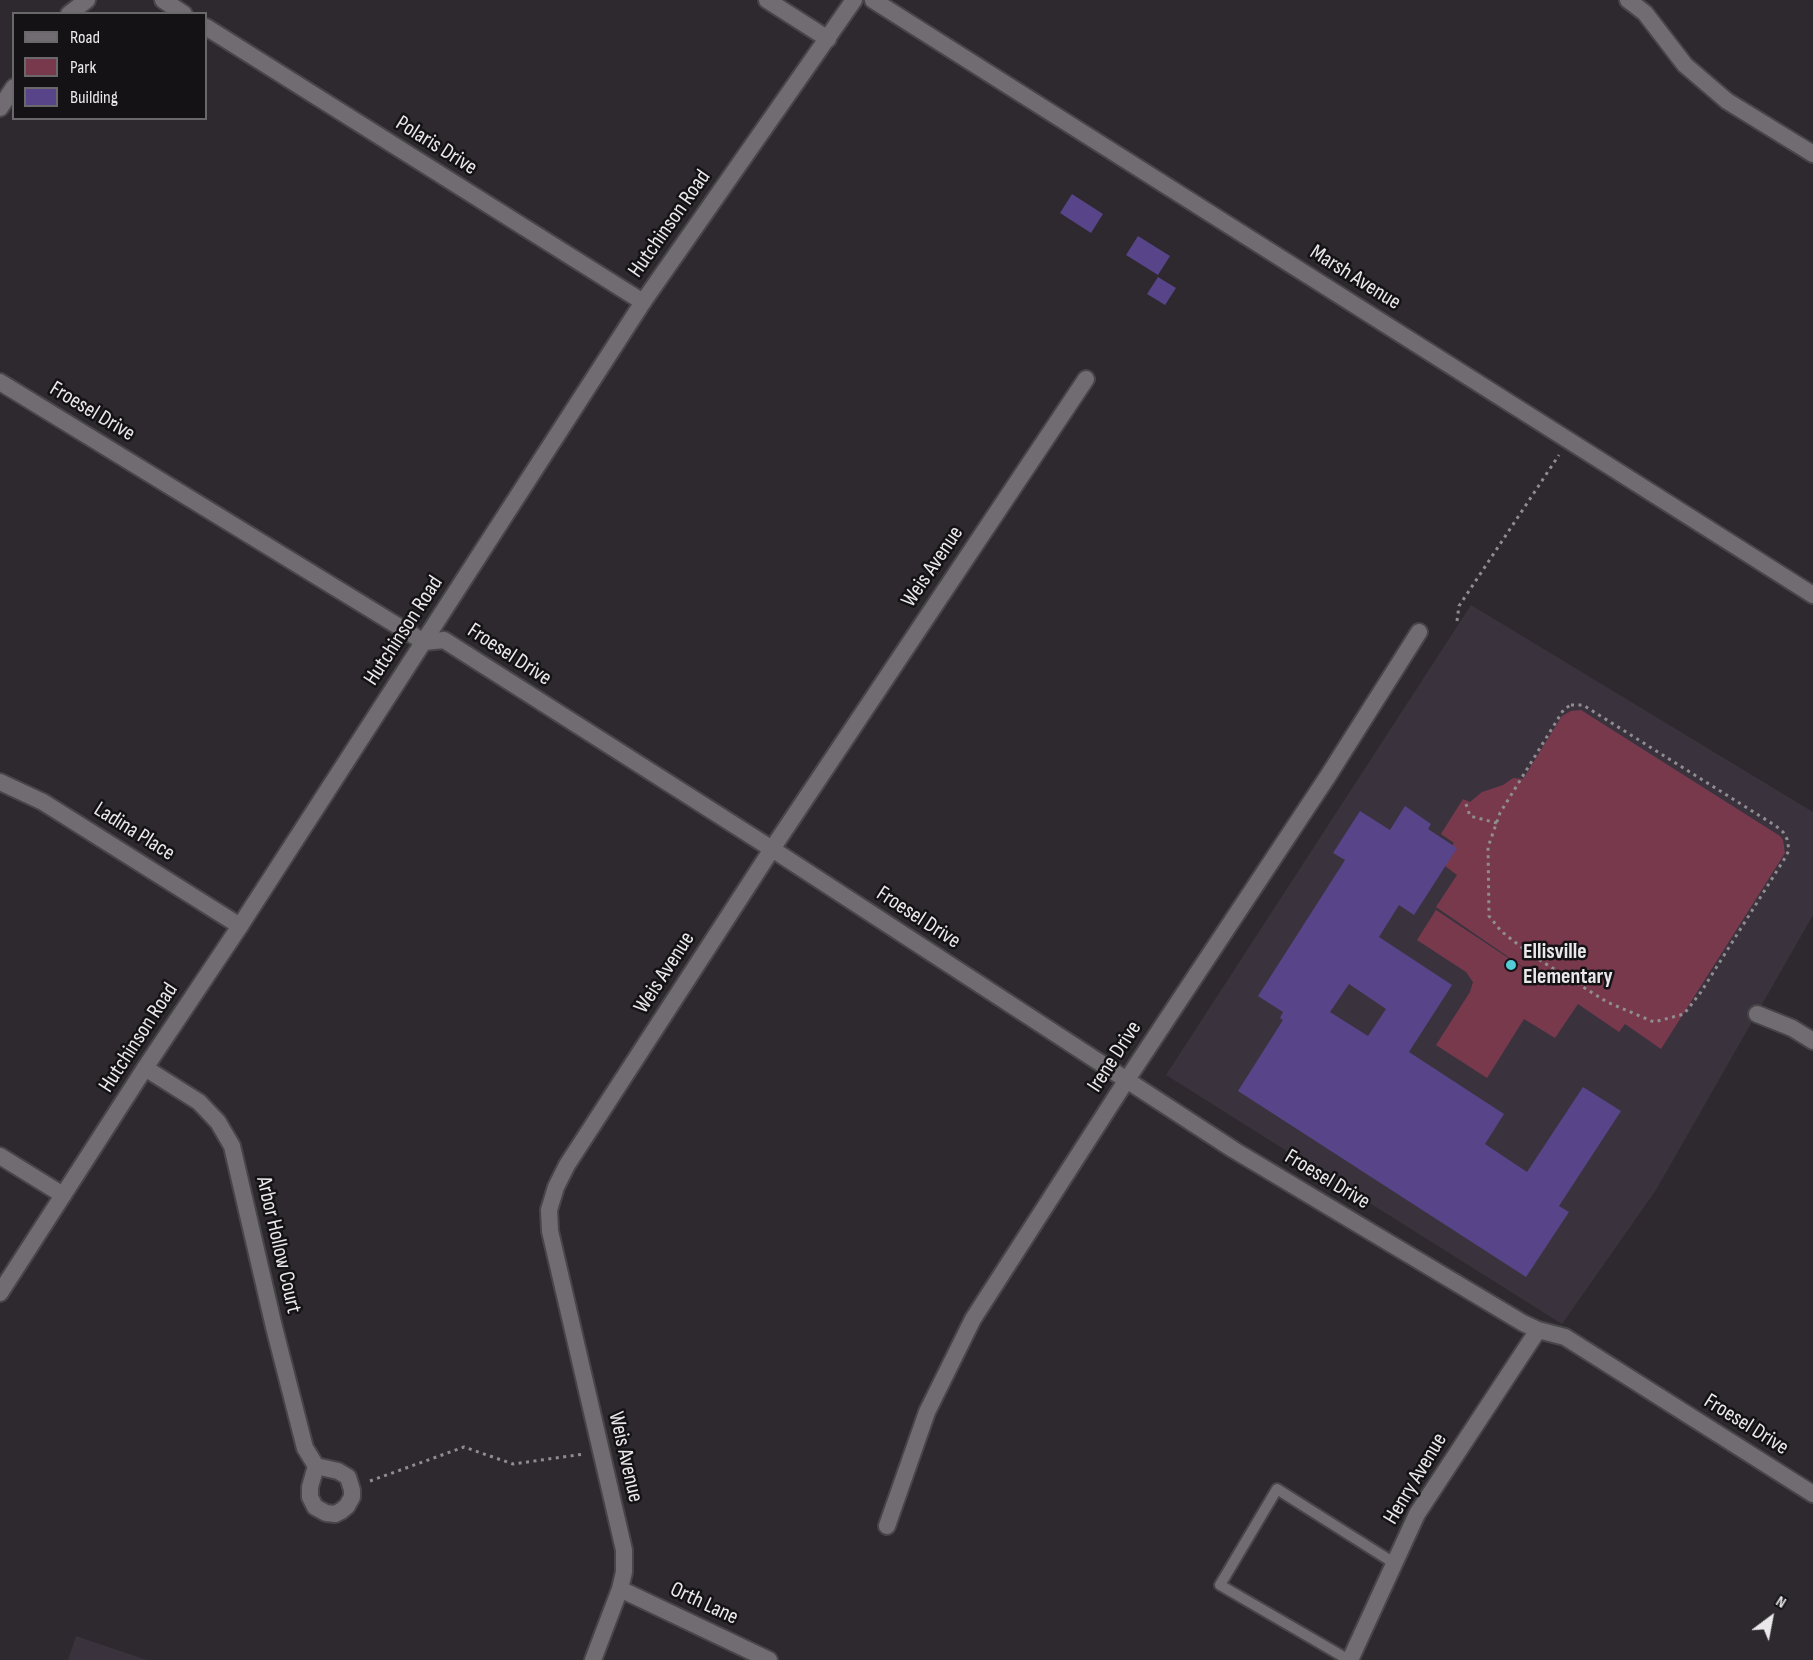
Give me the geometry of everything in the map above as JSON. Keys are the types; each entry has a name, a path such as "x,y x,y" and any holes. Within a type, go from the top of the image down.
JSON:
{"street":[{"path":"72,12 87,0"},
{"path":"163,0 181,12"},
{"path":"767,0 828,39"},
{"name":"Hutchinson Road","path":"0,1293 643,302 854,0"},
{"name":"Marsh Avenue","path":"873,0 1813,595"},
{"path":"1628,0 1645,13 1685,65 1727,101 1813,154"},
{"name":"Polaris Drive","path":"207,28 643,302"},
{"path":"0,108 12,90"},
{"name":"Weis Avenue","path":"593,1660 620,1589 624,1572 624,1550 550,1231 549,1210 556,1187 567,1164 772,849 1086,379"},
{"name":"Froesel Drive","path":"0,382 424,642 444,640 772,849 1234,1150 1523,1323 1538,1330 1565,1337 1813,1494"},
{"name":"Irene Drive","path":"886,1526 927,1412 973,1319 1126,1081 1328,776 1419,632"},
{"name":"Ladina Place","path":"0,782 43,802 240,926"},
{"path":"1756,1014 1792,1028 1813,1041"},
{"name":"Arbor Hollow Court","path":"145,1068 199,1102 218,1122 232,1146 299,1426 305,1448 315,1466"},
{"path":"0,1156 63,1195"},
{"name":"Henry Avenue","path":"1349,1660 1417,1514 1538,1330"},
{"name":"Orth Lane","path":"620,1589 769,1660"}],"lane":[{"path":"1349,1660 1220,1585 1277,1489 1394,1563"}],"path":[{"path":"1457,621 1459,606 1563,448"},
{"path":"1571,705 1583,705 1776,826 1783,832 1789,850 1701,992 1684,1014 1654,1022 1607,1002 1530,954 1501,931 1489,916 1488,847 1497,823 1500,813 1564,709 1571,705"},
{"path":"1466,804 1470,816 1497,823"},
{"path":"370,1481 464,1447 513,1464 590,1453"}],"shaded area":[{"name":"Ellisville Elementary","path":"1471,605 1813,812 1813,915 1656,1190 1562,1324 1166,1075"},
{"path":"76,1636 147,1660 68,1660"}],"green space":[{"path":"1581,710 1780,836 1785,853 1661,1049 1625,1024 1619,1032 1578,1004 1555,1038 1524,1019 1487,1078 1436,1045 1470,992 1473,982 1466,972 1417,940 1436,910 1549,985 1436,907 1457,875 1441,863 1454,843 1441,834 1463,799 1470,802 1482,792 1503,785 1513,778 1523,779 1562,716 1571,711"}],"building":[{"path":"1072,194 1103,214 1091,233 1060,213"},
{"path":"1138,236 1170,256 1158,275 1126,255"},
{"path":"1158,277 1176,288 1165,305 1147,294"},
{"path":"1405,806 1431,824 1428,829 1457,848 1414,915 1399,905 1379,937 1452,985 1409,1052 1504,1114 1485,1144 1527,1172 1583,1087 1621,1111 1559,1206 1569,1212 1526,1277 1238,1091 1283,1020 1280,1018 1283,1012 1258,996 1345,860 1333,853 1360,811 1390,830","holes":["1349,984 1386,1009 1368,1036 1330,1012"]}],"place":[{"name":"Ellisville Elementary","path":"1511,965"}]}
